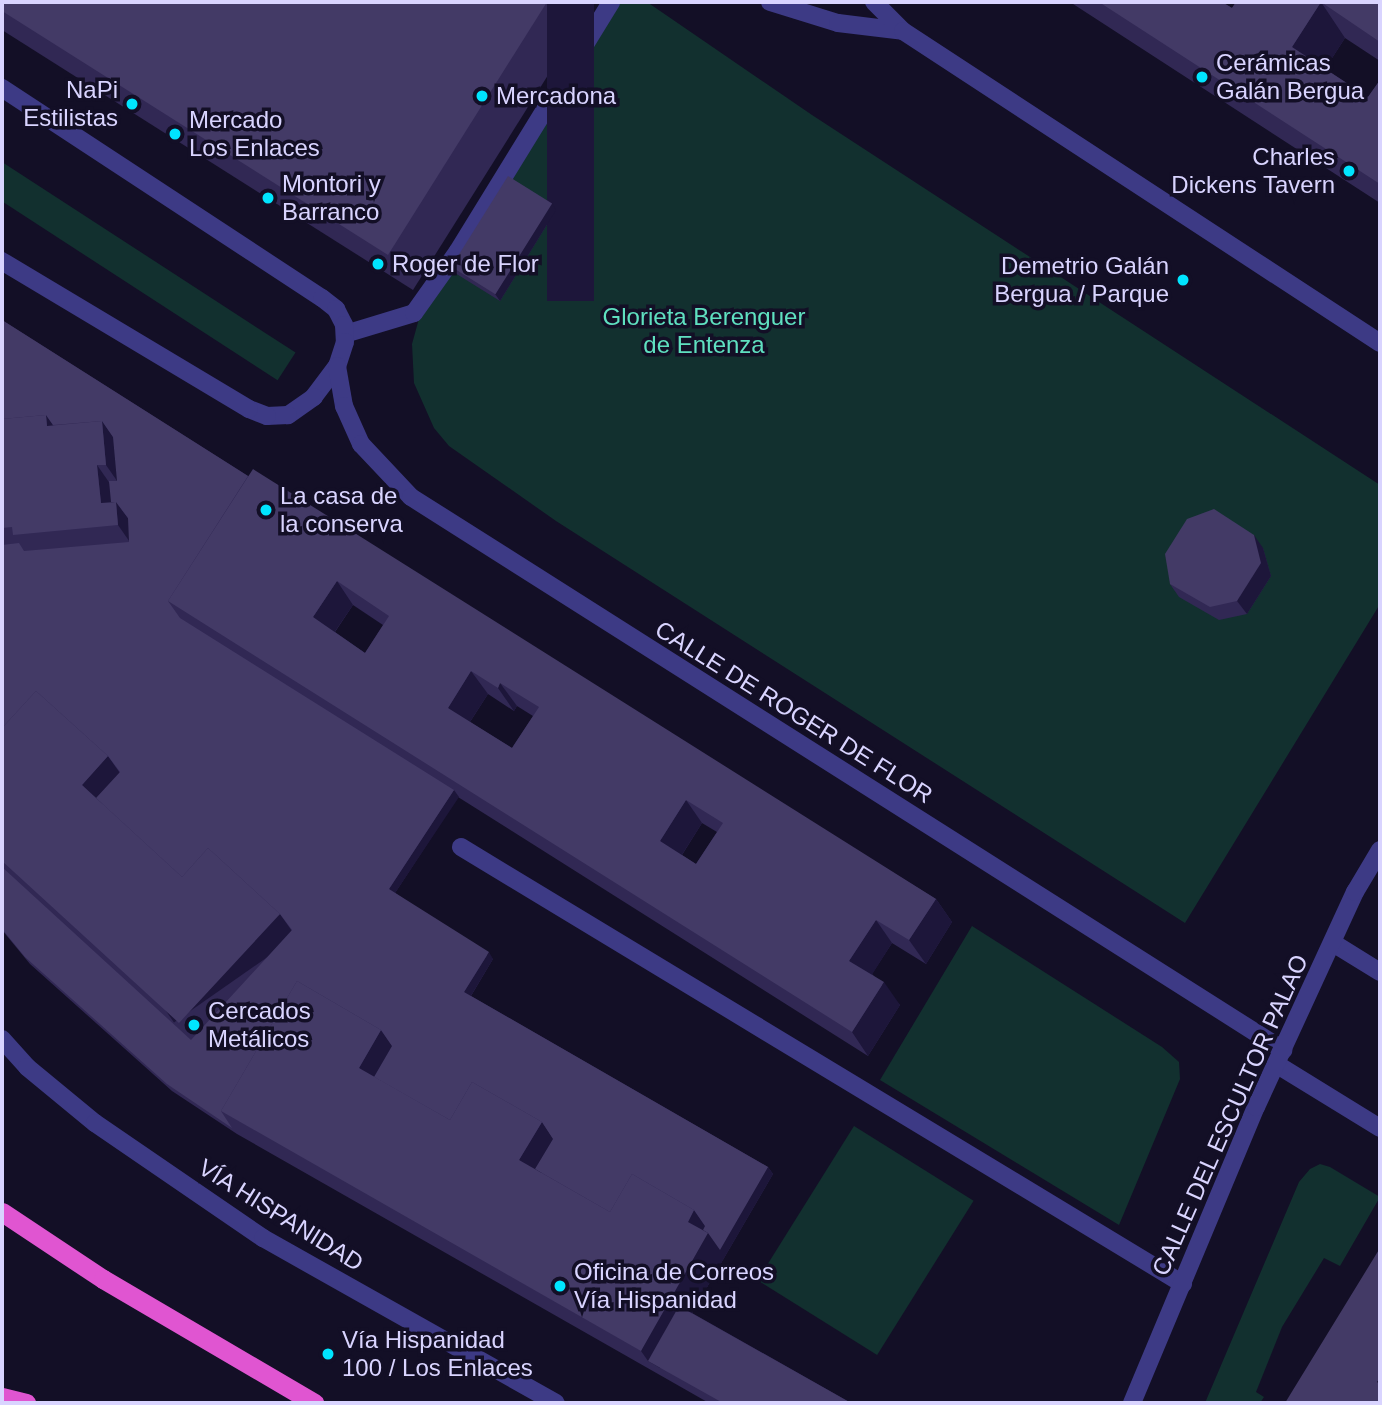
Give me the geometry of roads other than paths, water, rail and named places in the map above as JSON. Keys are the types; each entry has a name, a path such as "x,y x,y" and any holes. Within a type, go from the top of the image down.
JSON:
{"highway":[{"path":"2,1212 103,1279 314,1403"},
{"path":"2,1396 26,1403"}],"street":[{"path":"2,88 322,298 336,309 344,325 345,334 414,313 458,251 611,2"},
{"path":"770,2 838,23 903,31"},
{"path":"874,2 903,31 1380,343"},
{"name":"CALLE DE ROGER DE FLOR","path":"2,261 248,409 267,416 288,415 314,397 337,366 345,334"},
{"name":"CALLE DE ROGER DE FLOR","path":"337,366 344,406 360,444 411,497 1279,1057 1380,1128"},
{"path":"461,847 1183,1284"},
{"name":"CALLE DEL ESCULTOR PALAO","path":"1132,1403 1279,1057 1355,892 1380,850"},
{"path":"1333,943 1380,972"},
{"name":"VÍA HISPANIDAD","path":"2,1039 27,1067 95,1123 263,1238 556,1403"}],"place":[{"name":"Cerámicas Galán Bergua","path":"1202,77"},
{"name":"Mercadona","path":"482,96"},
{"name":"NaPi Estilistas","path":"132,104"},
{"name":"Mercado Los Enlaces","path":"175,134"},
{"name":"Charles Dickens Tavern","path":"1349,171"},
{"name":"Montori y Barranco","path":"268,198"},
{"name":"Roger de Flor","path":"378,264"},
{"name":"Demetrio Galán Bergua / Parque","path":"1183,280"},
{"name":"La casa de la conserva","path":"266,510"},
{"name":"Cercados Metálicos","path":"194,1025"},
{"name":"Oficina de Correos Vía Hispanidad","path":"560,1286"},
{"name":"Vía Hispanidad 100 / Los Enlaces","path":"328,1354"}],"park label":[{"name":"Glorieta Berenguer de Entenza","path":"704,331"}]}
